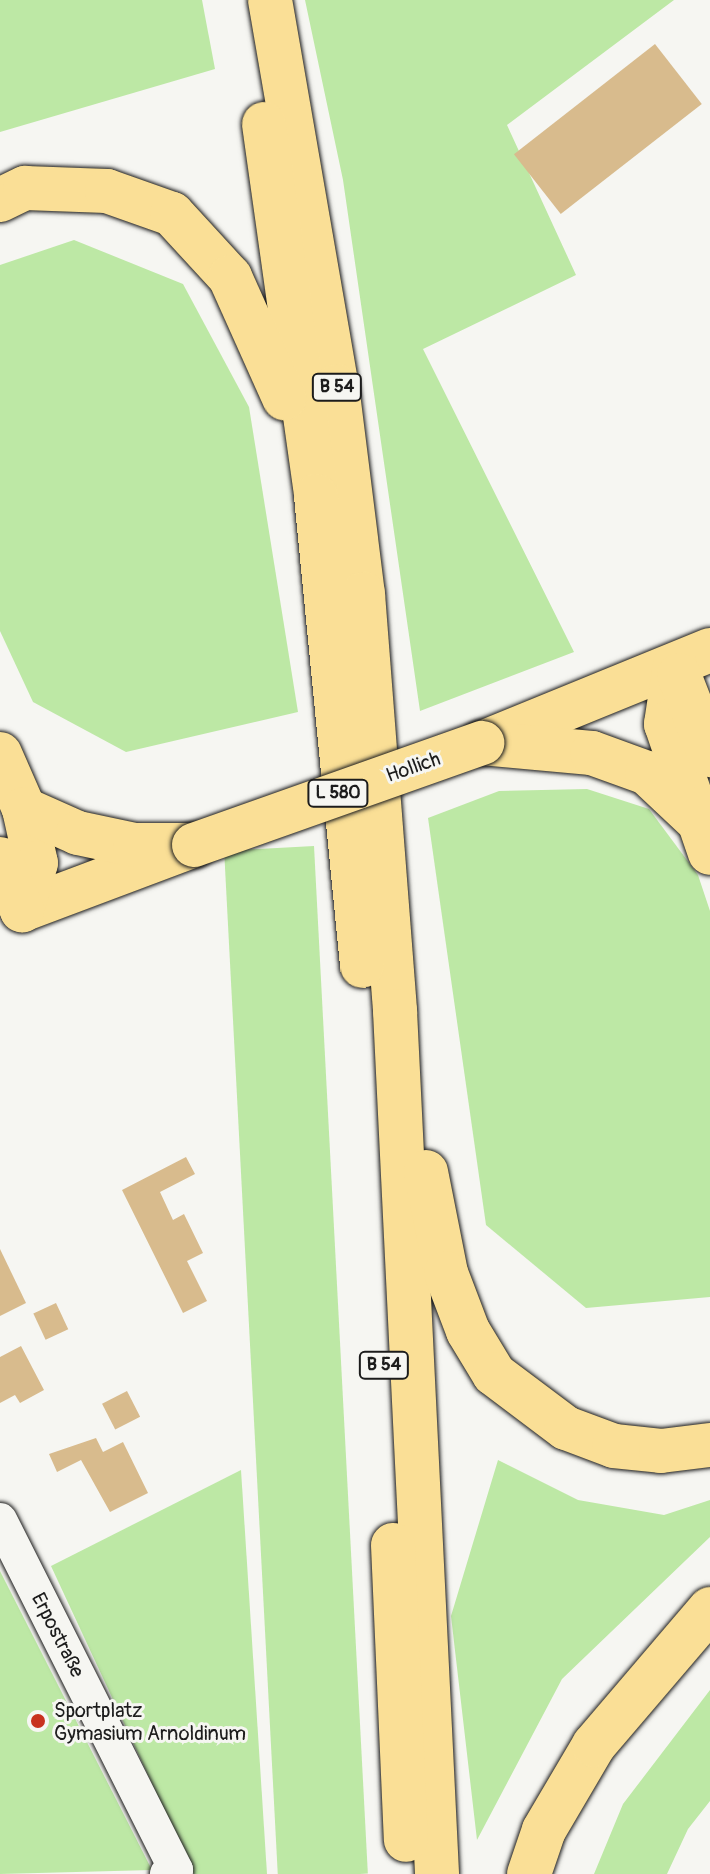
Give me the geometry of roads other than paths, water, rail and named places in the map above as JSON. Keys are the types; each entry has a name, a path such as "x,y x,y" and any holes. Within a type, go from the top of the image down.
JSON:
{"main road":[{"name":"B 54","path":"241,0 265,130 316,496 368,1025 407,1874"},
{"name":"B 54","path":"270,0 337,386 363,594 395,1011 437,1874"},
{"path":"0,200 25,188 107,191 172,214 230,277 274,366 316,496"},
{"path":"692,658 710,755"},
{"path":"692,658 666,724 703,836"},
{"name":"Hollich","path":"22,910 194,845 482,743 692,658"},
{"path":"482,743 592,753 647,773 703,836"},
{"path":"0,754 24,809 36,863 22,910"},
{"path":"24,809 78,833 135,845 194,845"},
{"path":"0,859 22,910"},
{"path":"395,1011 446,1273 468,1331 494,1374 566,1428 614,1446 661,1451 710,1445"},
{"path":"529,1874 544,1830 594,1745 710,1609"}],"street":[{"name":"Erpostraße","path":"0,1520 173,1873"}],"place":[{"name":"Sportplatz Gymasium Arnoldinum","path":"38,1721"}]}
